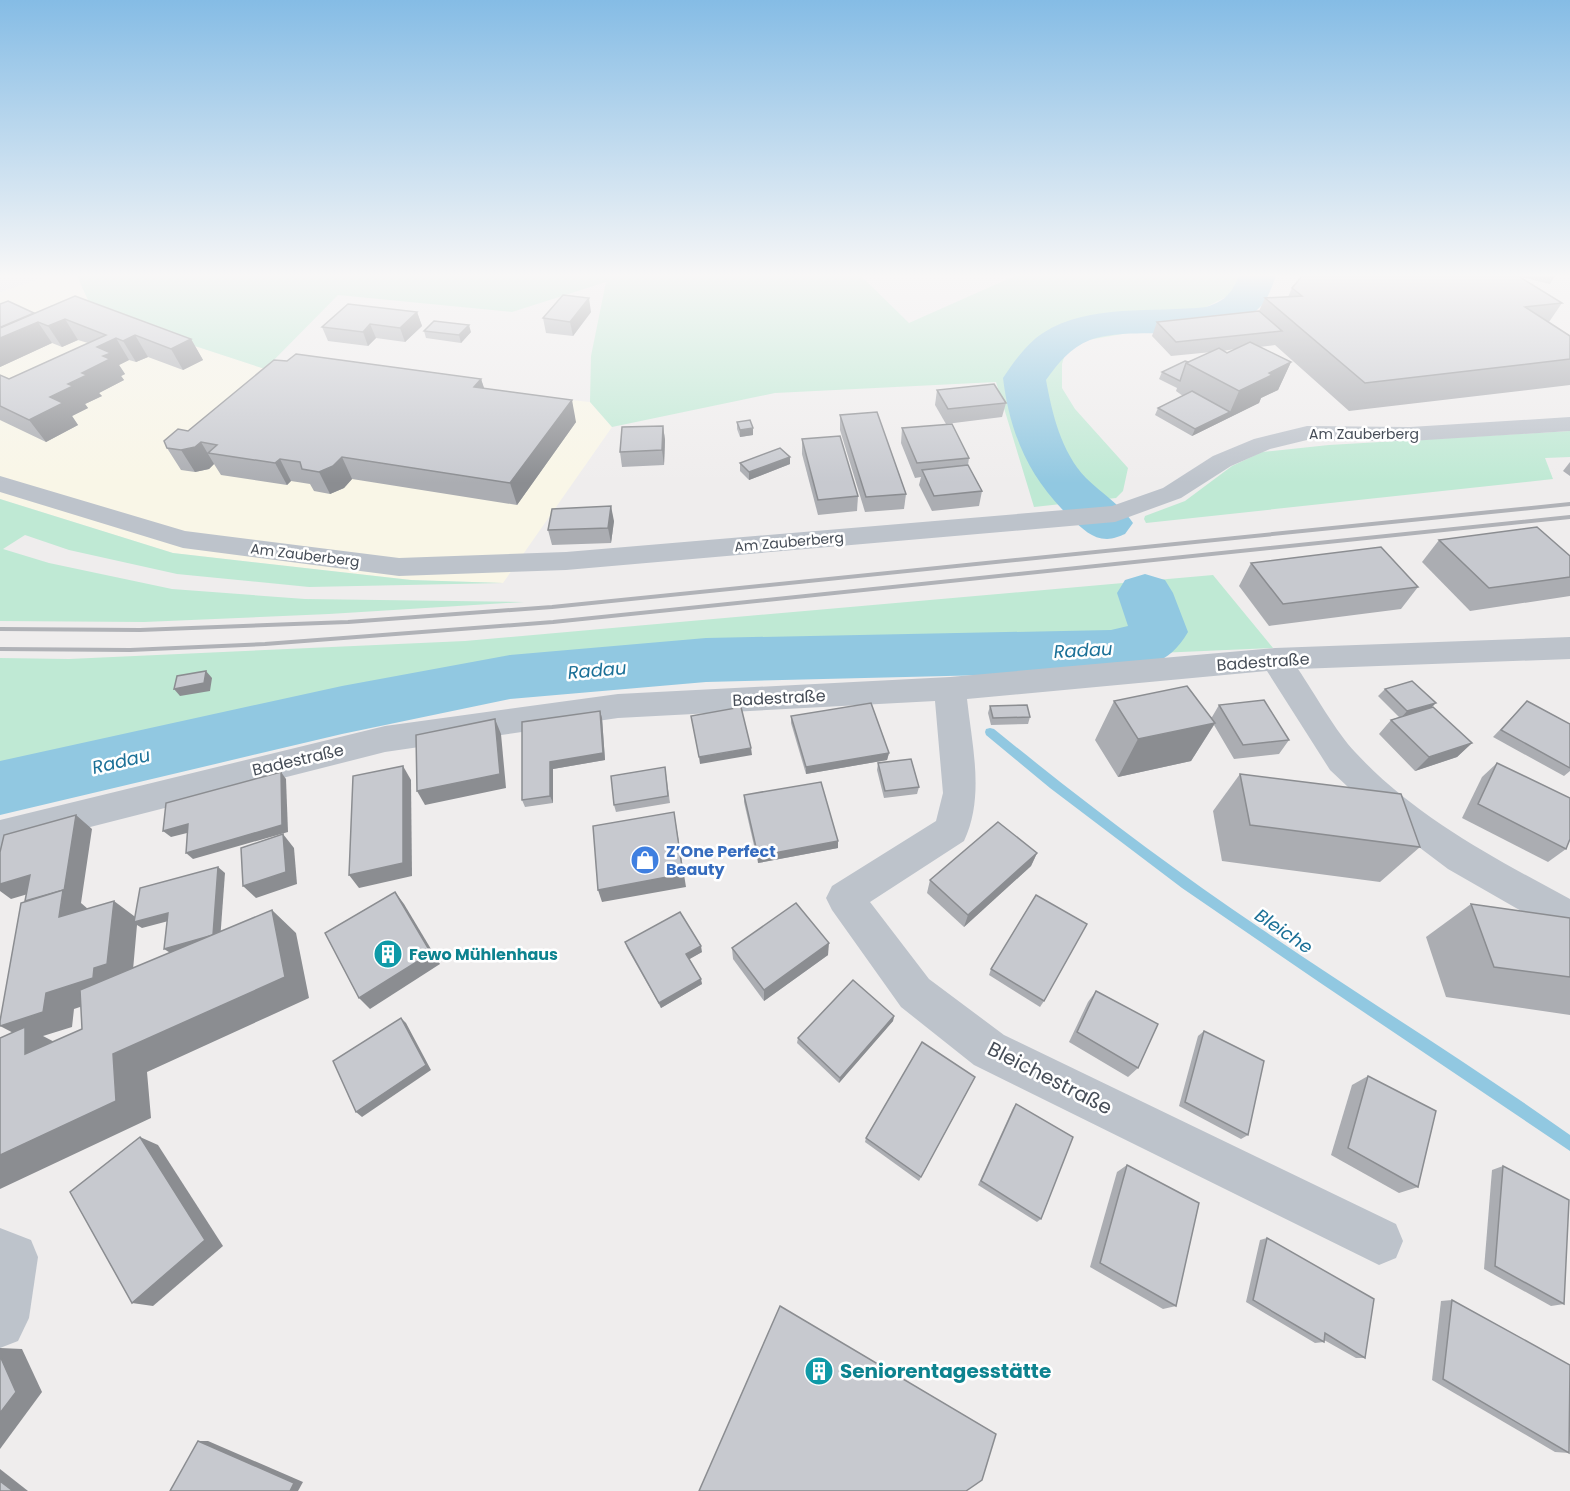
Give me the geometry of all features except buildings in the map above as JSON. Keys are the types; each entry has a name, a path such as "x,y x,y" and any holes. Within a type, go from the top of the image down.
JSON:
{"street":[{"name":"Am Zauberberg","path":"0,484 183,539 399,567 566,561 1114,514 1172,493 1221,461 1251,448 1307,433 1410,434 1570,424"},
{"name":"Badestraße","path":"0,835 385,739 618,706 950,689 1275,659 1570,648"},
{"path":"1275,659 1342,761 1395,810 1461,858 1570,919"},
{"name":"Bleichestraße","path":"950,689 960,793 951,830 845,898 915,993 989,1050 1379,1241"},
{"path":"0,1252 14,1257 4,1318 0,1323"}],"shaded area":[{"path":"0,344 187,344 265,369 590,402 612,427 503,583 411,580 173,553 0,499"}],"green space":[{"path":"187,344 290,344 265,369"},
{"path":"594,344 1078,344 1066,351 1062,364 1062,388 1075,409 1128,468 1123,491 1116,498 1034,507 996,382 775,393 612,427 590,402"},
{"path":"1570,431 1570,457 1545,458 1553,479 1146,523 1144,519 1145,516 1185,501 1232,466 1262,452 1329,445"},
{"path":"0,499 173,553 411,580 503,583 309,587 177,574 69,550 25,535 3,549 49,563 172,589 305,599 524,602 144,622 0,621"},
{"path":"1213,575 1273,648 651,675 439,700 0,805 0,658 69,659 465,641"}],"waterway":[{"name":"Radau","path":"1055,344 1024,378 1032,418 1042,447 1055,472 1068,488 1107,523"},
{"name":"Radau","path":"0,788 342,710 510,677 706,660 1111,651 1146,644 1159,632 1145,593"},
{"name":"Bleiche","path":"990,732 1054,785 1186,884 1570,1144"}],"railway":[{"path":"0,629 140,630 348,622 552,607 1570,504"},
{"path":"0,649 130,650 265,644 553,622 1570,517"}],"place":[{"name":"Z’One Perfect Beauty","path":"645,860"},
{"name":"Fewo Mühlenhaus","path":"388,954"},
{"name":"Seniorentagesstätte","path":"819,1371"}]}
